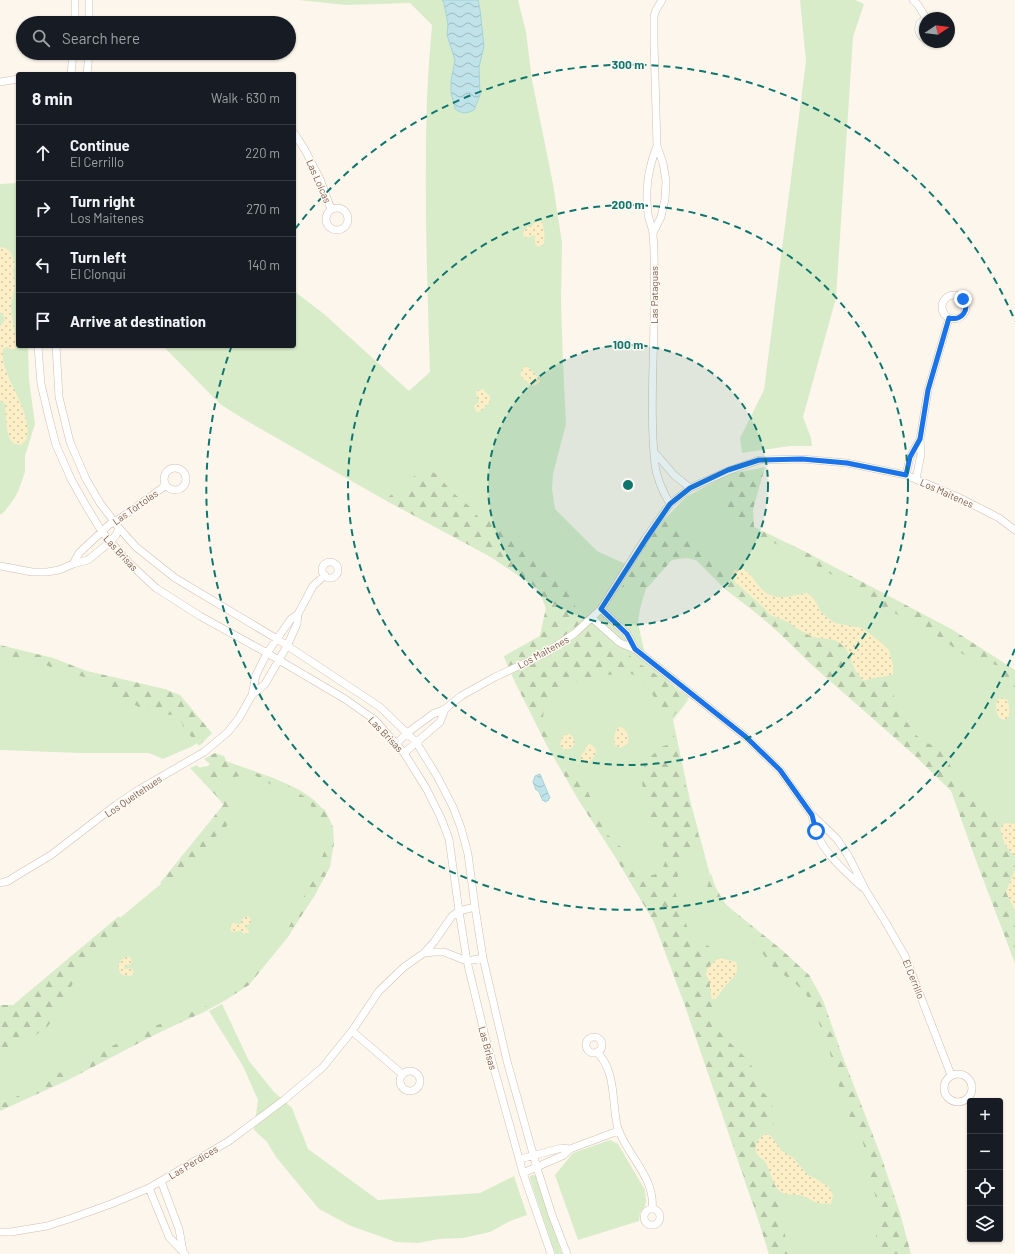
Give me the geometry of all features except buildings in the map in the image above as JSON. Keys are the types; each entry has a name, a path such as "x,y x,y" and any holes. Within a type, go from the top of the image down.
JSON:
{"street":[{"path":"75,0 75,16"},
{"path":"89,0 89,16"},
{"name":"Las Pataguas","path":"662,0 654,16 656,146 650,163 646,192 648,216 653,234 654,299 652,422 655,466 663,493 670,504"},
{"path":"913,0 922,12"},
{"path":"71,72 72,60"},
{"path":"87,72 88,60"},
{"path":"0,82 16,79"},
{"path":"10,80 16,82"},
{"name":"Las Loicas","path":"296,136 320,179 331,209"},
{"name":"Las Pataguas","path":"653,234 661,217 665,199 666,181 663,163 656,146"},
{"path":"916,480 921,454 920,439 928,390 949,318"},
{"name":"Las Brisas","path":"38,348 41,384 56,445 71,479 102,532 110,542 129,563 156,588 200,616 268,653 345,699 375,720 397,743 426,788 449,839 467,961 485,1036 520,1160 551,1254"},
{"name":"Las Brisas","path":"56,348 59,397 70,442 86,480 100,503 136,547 175,578 276,639 361,693 380,707 416,742 437,776 453,807 461,828 468,854 483,958 507,1061 536,1168 567,1254"},
{"path":"906,475 910,457 920,439"},
{"path":"655,452 674,476 690,488"},
{"name":"Los Maitenes","path":"397,743 407,733 433,714 445,709 461,696 495,677 556,647 575,633 601,609 670,504 690,488 728,470 759,460 802,459 847,463 906,475 960,498 999,518 1015,530"},
{"name":"Las Tórtolas","path":"0,566 40,573 59,570 88,560 110,542 116,535 117,525 165,486"},
{"name":"Las Tórtolas","path":"73,564 79,553 110,524 117,525"},
{"name":"Los Queltehues","path":"252,695 265,684 287,646 297,624 298,614 313,586 325,575"},
{"name":"El Cerrillo","path":"601,609 627,634 635,649"},
{"name":"Los Queltehues","path":"0,883 8,881 35,865 140,789 212,747 233,726 244,710 252,695 256,675 268,653 276,639 291,619 298,614"},
{"name":"El Cerrillo","path":"592,618 620,643 635,649 746,737 780,770 812,815 837,838 849,857 865,890 905,956 951,1075"},
{"name":"Los Maitenes","path":"404,753 440,722 445,709"},
{"name":"El Cerrillo","path":"812,815 816,831 827,851 842,869 865,890"},
{"path":"459,911 475,908"},
{"name":"Las Perdices","path":"0,1232 11,1232 47,1226 72,1218 149,1188 229,1141 284,1100 323,1067 352,1031 379,991 404,967 424,953 434,942 452,916 459,911"},
{"path":"424,953 444,952 467,961 483,958"},
{"path":"352,1031 402,1074"},
{"path":"597,1052 604,1060 609,1070 618,1131 642,1172 651,1191 653,1201 652,1209"},
{"path":"960,1074 968,1079 971,1090 970,1095 964,1101 959,1102 951,1100 947,1098 944,1092 944,1084 951,1075 960,1074"},
{"path":"524,1172 564,1155 570,1149 618,1131"},
{"path":"520,1160 533,1155 562,1148 570,1149"},
{"path":"160,1181 179,1229 184,1253"},
{"path":"149,1188 169,1237 184,1253"}],"green space":[{"path":"299,0 518,0 526,32 532,80 553,184 562,243 561,301 566,424 553,474 552,489 555,509 597,551 632,567 665,519 686,497 731,473 763,468 753,510 753,527 1015,671 1015,963 952,791 914,754 696,560 686,557 671,560 646,588 640,609 638,623 646,659 688,700 673,720 690,800 713,886 727,906 809,975 910,1254 769,1254 684,1003 654,922 604,838 581,803 515,682 504,657 540,636 546,608 539,589 491,557 376,495 220,404 165,348 296,348 296,293 324,314 409,391 430,372 426,166 428,71 432,25 410,3 346,5"},
{"path":"800,0 855,0 864,4 853,37 836,298 803,417 811,438 812,446 790,446 742,453 740,438 764,390 806,61"},
{"path":"16,183 16,348 28,348 29,380 35,424 25,456 25,472 19,489 14,499 0,515 0,184"},
{"path":"765,467 753,509 754,527 806,552 953,630 1015,670 1015,697 999,666 964,655 931,632 915,629 904,618 881,606 866,593 849,585 802,557 770,541 750,536 739,530 730,519 723,481 737,473"},
{"path":"418,471 432,471 441,479 480,519 498,523 515,532 535,555 554,571 568,588 576,608 583,618 640,664 689,697 671,719 657,702 647,685 637,676 629,673 597,676 552,691 544,702 543,720 552,747 563,763 588,792 608,835 626,852 636,870 653,875 661,872 665,862 662,839 652,821 643,794 642,775 645,763 660,747 667,745 674,735 689,801 704,855 694,846 689,847 685,853 676,882 675,892 692,941 696,944 709,946 716,959 710,980 712,994 715,1000 713,1008 714,1025 722,1035 746,1058 757,1074 761,1091 768,1097 775,1111 774,1124 758,1136 757,1148 778,1186 784,1201 782,1215 788,1254 769,1254 685,1005 654,922 547,746 515,682 504,656 540,636 546,608 538,589 491,557 385,500 397,490 406,487"},
{"path":"664,519 700,544 712,559 735,570 732,573 736,583 764,608 770,616 788,622 798,630 813,637 835,640 840,643 850,657 855,670 863,681 889,676 895,700 906,721 916,735 925,742 941,749 954,774 967,789 982,798 1005,823 1000,828 1005,845 1015,857 1015,870 1006,892 1015,911 1015,963 951,791 913,754 813,666 769,623 725,589 696,560 686,558 672,560 646,589 622,587 643,548"},
{"path":"0,645 53,658 87,671 165,689 180,695 212,733 199,746 184,728 180,719 174,715 153,714 127,701 105,684 60,671 41,663 24,659 0,661"},
{"path":"0,646 64,663 211,732 193,746 163,759 149,753 80,753 0,750"},
{"path":"215,753 224,756 226,761 285,784 325,810 333,827 334,843 330,867 315,895 286,939 249,985 204,1012 162,1031 68,1080 0,1111 0,1105 37,1086 51,1075 71,1070 94,1058 112,1046 149,1028 198,1010 228,996 249,981 272,954 286,933 318,868 326,847 328,835 324,822 310,805 300,798 277,788 256,776 249,775 219,779 210,777 204,772 210,764 204,759"},
{"path":"228,762 266,775 306,794 324,811 332,828 315,894 288,937 249,984 224,1001 0,1110 0,1006 13,1006 161,884 224,805 192,769"},
{"path":"197,765 231,806 231,818 225,829 215,837 174,881 164,884 160,883 224,804 190,768"},
{"path":"711,873 715,886 725,904 782,950 809,975 823,1000 841,1052 882,1159 900,1213 911,1254 880,1254 876,1238 878,1211 877,1201 867,1169 866,1153 861,1136 845,1108 830,1053 815,1012 806,994 794,982 774,968 744,930 724,914 705,895"},
{"path":"119,916 121,920 121,927 93,954 72,985 63,1004 48,1026 30,1039 6,1050 0,1051 0,1005 13,1005"},
{"path":"222,1004 249,1061 274,1092 292,1108 308,1149 378,1200 480,1193 514,1176 527,1215 510,1221 490,1232 463,1238 439,1239 418,1243 396,1242 351,1226 319,1209 276,1157 267,1142 254,1130 258,1100 243,1066 209,1011"},
{"path":"610,1140 618,1144 645,1190 645,1206 640,1213 639,1221 578,1240 555,1175 573,1153"},
{"path":"532,1175 536,1177 562,1254 555,1254 530,1179 530,1176"}],"sand":[{"path":"536,219 541,220 544,232 543,245 538,247 535,243 535,235 526,238 523,235 524,230 533,225"},
{"path":"0,247 10,251 15,264 13,271 15,285 11,305 16,348 13,350 7,347 3,349 3,362 25,414 27,439 21,445 15,444 9,437 5,404 0,400 0,327 5,320 3,314 0,312"},
{"path":"527,366 539,378 540,382 535,386 526,382 520,375 523,368"},
{"path":"483,389 490,396 490,402 481,411 477,412 474,406 479,402 476,391"},
{"path":"744,569 750,574 763,591 769,594 787,597 807,593 814,599 821,612 834,623 862,628 889,650 893,664 893,674 863,681 855,670 846,648 840,643 835,640 813,637 788,622 770,615 736,583 732,573 735,570"},
{"path":"1002,698 1008,700 1010,715 1005,720 999,718 996,709 997,700"},
{"path":"618,727 624,728 628,737 628,743 619,747 616,746 614,740"},
{"path":"567,734 570,734 575,742 573,747 568,750 564,750 560,745 562,738"},
{"path":"589,744 595,748 596,751 594,757 585,764 581,761 581,755"},
{"path":"1005,823 1015,824 1015,857 1005,845 1000,828"},
{"path":"1015,870 1015,910 1006,892"},
{"path":"248,916 251,923 245,927 249,933 244,934 241,931 232,932 230,927 233,923 240,924 243,918"},
{"path":"126,957 130,957 132,961 131,964 124,967 124,969 131,968 133,970 134,974 130,976 122,975 119,969 121,960"},
{"path":"719,958 736,962 737,969 735,975 716,999 712,999 706,972 710,965"},
{"path":"766,1134 771,1136 782,1151 792,1157 808,1175 829,1187 833,1196 831,1204 818,1203 802,1196 785,1194 778,1190 774,1184 766,1163 756,1151 757,1142"}],"water":[{"path":"442,0 478,0 484,46 479,67 480,95 474,110 466,113 462,113 455,109 451,92 451,81 455,60 447,35 448,24 444,3"},
{"path":"540,774 550,798 545,802 544,800 543,801 538,790 536,790 533,782 535,776"}],"route":[{"path":"816,831 812,815 780,770 746,737 635,649 627,634 601,609 670,504 690,488 728,470 759,460 802,459 847,463 906,475 910,457 920,439 928,390 949,318 959,318 964,314 966,306 963,299"}]}
